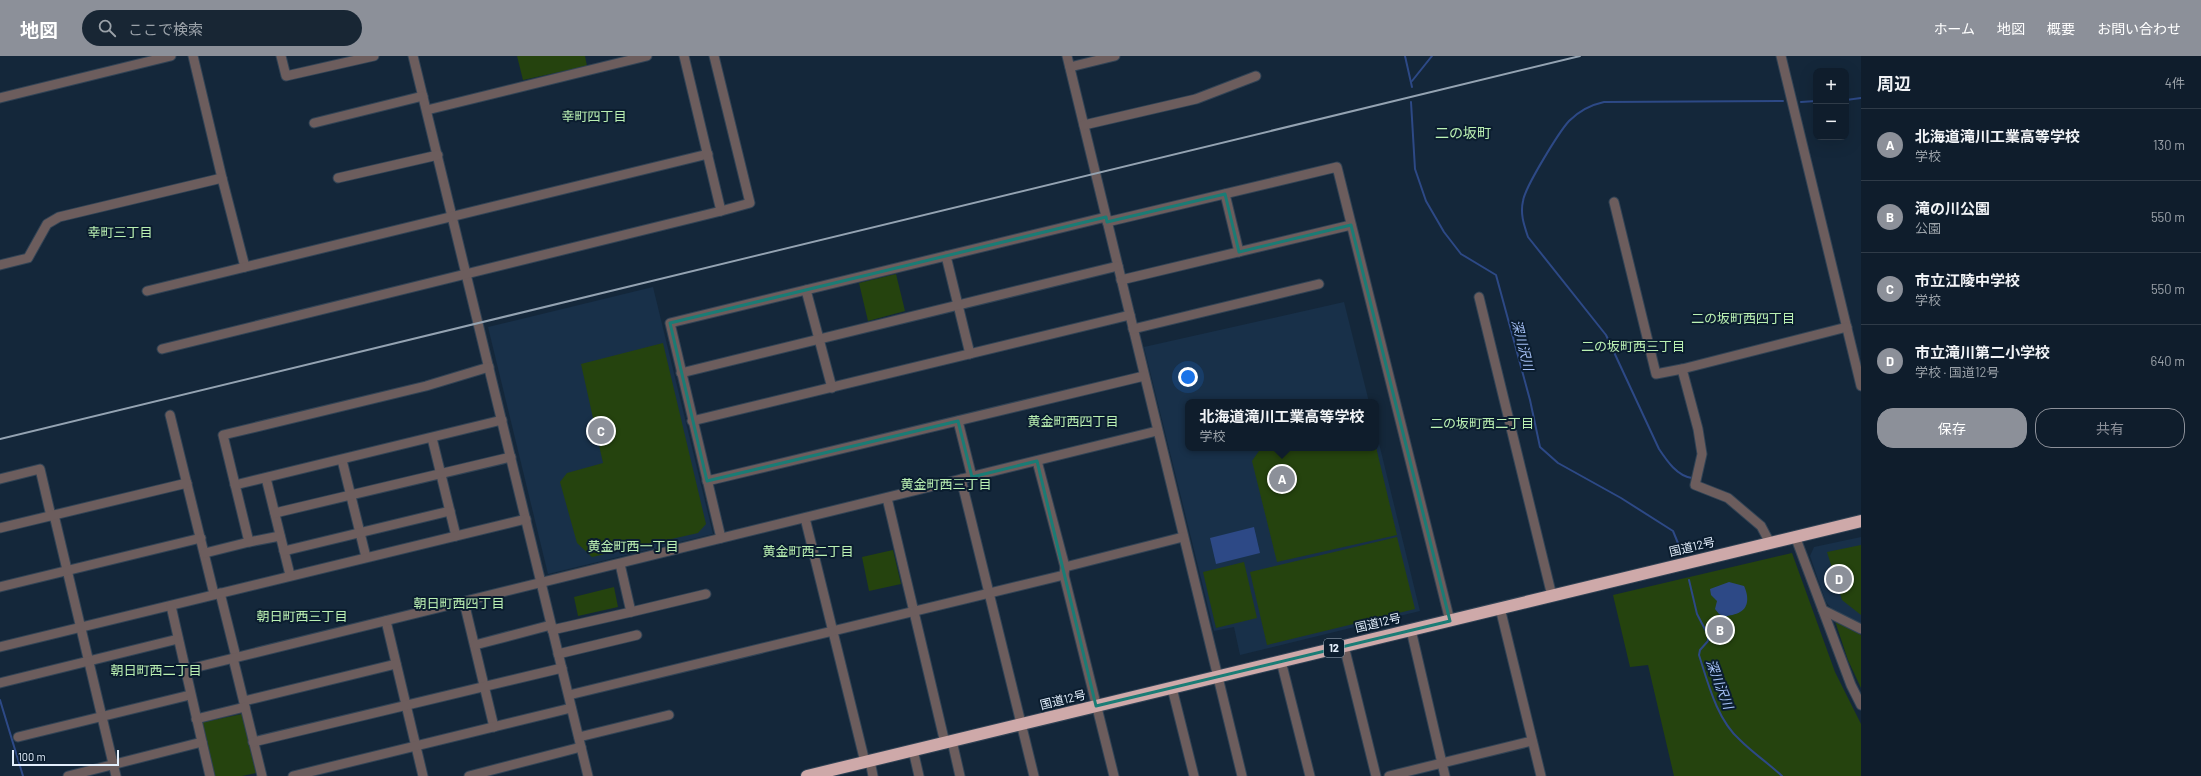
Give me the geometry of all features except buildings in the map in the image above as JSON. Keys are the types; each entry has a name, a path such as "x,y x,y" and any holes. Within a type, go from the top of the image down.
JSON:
{"highway":[{"name":"国道12号","path":"807,776 1861,521"}],"street":[{"path":"0,98 171,56"},
{"path":"193,56 245,267"},
{"path":"281,56 286,76 374,56"},
{"path":"413,56 588,776"},
{"path":"427,110 647,56"},
{"path":"684,56 722,211"},
{"path":"162,348 750,203 714,56"},
{"path":"1067,56 1242,776"},
{"path":"1070,67 1115,56"},
{"path":"1781,56 1861,382"},
{"path":"1084,125 1196,99 1256,76"},
{"path":"314,123 423,96"},
{"path":"147,291 452,215 708,154"},
{"path":"338,178 438,155"},
{"path":"721,538 692,421 670,323 946,256 1106,219 1225,194 1337,167 1450,621"},
{"path":"0,265 28,258 47,224 59,217 222,178"},
{"path":"1225,194 1239,252"},
{"path":"1614,202 1656,374 1682,369 1847,327"},
{"path":"1121,280 1352,225"},
{"path":"946,256 970,354"},
{"path":"681,373 1118,266"},
{"path":"1133,329 1319,284"},
{"path":"806,290 832,388"},
{"path":"1479,297 1552,596"},
{"path":"692,421 1130,315"},
{"path":"249,542 223,435 426,386 489,367"},
{"path":"1682,369 1698,429 1702,454 1695,485 1728,498 1761,526 1770,543"},
{"path":"707,481 1144,376"},
{"path":"170,415 205,553 235,658 244,704 262,776"},
{"path":"235,485 502,420"},
{"path":"958,421 972,477"},
{"path":"185,670 1157,431"},
{"path":"432,438 456,536"},
{"path":"275,513 511,457"},
{"path":"342,460 366,557"},
{"path":"1037,461 1114,776"},
{"path":"0,479 40,469 68,571 116,776"},
{"path":"266,478 290,576"},
{"path":"961,479 1034,776"},
{"path":"0,528 187,483"},
{"path":"887,498 914,611 949,742 960,776"},
{"path":"284,551 450,511"},
{"path":"805,518 867,762 874,776"},
{"path":"0,647 526,519"},
{"path":"205,553 280,536"},
{"path":"1796,536 1850,685 1861,705"},
{"path":"569,695 989,593 1184,537"},
{"path":"0,587 201,538"},
{"path":"620,564 631,612"},
{"path":"475,645 631,612 706,594"},
{"path":"464,602 494,727"},
{"path":"171,606 190,695 210,776"},
{"path":"1500,608 1541,776"},
{"path":"1823,610 1861,629"},
{"path":"386,621 423,776"},
{"path":"1411,630 1445,776"},
{"path":"558,654 636,635"},
{"path":"0,683 178,639"},
{"path":"1344,646 1376,776"},
{"path":"1281,661 1310,776"},
{"path":"196,719 244,704 396,664"},
{"path":"253,742 562,668"},
{"path":"1172,688 1194,776"},
{"path":"18,737 190,695"},
{"path":"293,776 572,708"},
{"path":"578,737 669,715"},
{"path":"1389,776 1532,741"},
{"path":"68,776 202,742"},
{"path":"469,776 581,748"},
{"path":"913,750 919,776"}],"highlighted area":[{"path":"1225,194 1239,252 1351,225 1450,621 1096,706 1037,461 972,477 958,421 707,481 670,323 1106,217 1107,222"}],"shaded area":[{"path":"653,287 713,534 548,574 488,327"},
{"path":"1344,302 1368,399 1185,399 1185,451 1379,451 1379,443 1420,611 1240,655 1234,627 1214,631 1144,347"},
{"path":"1861,537 1861,626 1832,609 1826,602 1810,556 1814,547"}],"green space":[{"path":"517,56 585,56 587,66 523,80"},
{"path":"896,274 905,311 868,321 859,283"},
{"path":"663,343 706,524 698,533 592,557 577,543 560,482 567,473 603,463 581,364"},
{"path":"1259,451 1377,451 1397,535 1277,562 1252,461"},
{"path":"1397,537 1415,609 1267,645 1250,572"},
{"path":"1861,545 1861,615 1842,600 1827,552"},
{"path":"893,550 901,584 869,591 862,557"},
{"path":"1792,553 1835,672 1861,724 1861,776 1674,776 1648,665 1630,667 1613,595"},
{"path":"1244,562 1257,618 1216,628 1203,572"},
{"path":"614,587 618,607 578,616 574,597"},
{"path":"1835,621 1861,635 1861,688 1848,660"},
{"path":"242,714 256,773 242,776 212,776 200,723"}],"water":[{"path":"1254,527 1260,553 1216,564 1210,538"},
{"path":"1729,582 1744,586 1747,604 1743,610 1737,614 1725,617 1719,614 1715,609 1717,601 1711,595 1710,589"}],"waterway":[{"name":"深川沢川","path":"1405,56 1412,87"},
{"path":"1412,81 1432,56"},
{"path":"1849,100 1861,98"},
{"path":"1692,478 1687,477 1677,471 1662,454 1606,335 1528,237 1522,215 1523,201 1536,172 1564,127 1577,114 1594,105 1604,102 1783,101"},
{"path":"1801,102 1813,101"},
{"name":"深川沢川","path":"1411,102 1415,169 1426,201 1444,232 1461,254 1496,275 1530,400 1540,447 1558,463 1621,498 1673,531 1680,548"},
{"name":"深川沢川","path":"1689,580 1697,614 1708,635 1708,641 1700,650 1699,655 1719,712 1732,732 1782,776"},
{"path":"0,700 23,776"}],"railway":[{"path":"0,439 1580,56"}],"place":[{"name":"市立江陵中学校","path":"601,431"},
{"name":"北海道滝川工業高等学校","path":"1282,479"},
{"name":"市立滝川第二小学校","path":"1839,579"},
{"name":"滝の川公園","path":"1720,630"}],"district":[{"name":"幸町四丁目","path":"594,116"},
{"name":"二の坂町","path":"1463,133"},
{"name":"幸町三丁目","path":"120,232"},
{"name":"二の坂町西四丁目","path":"1743,318"},
{"name":"二の坂町西三丁目","path":"1633,346"},
{"name":"黄金町西四丁目","path":"1073,421"},
{"name":"二の坂町西二丁目","path":"1482,423"},
{"name":"黄金町西三丁目","path":"946,484"},
{"name":"黄金町西一丁目","path":"633,546"},
{"name":"黄金町西二丁目","path":"808,551"},
{"name":"朝日町西四丁目","path":"459,603"},
{"name":"朝日町西三丁目","path":"302,616"},
{"name":"朝日町西二丁目","path":"156,670"}]}
